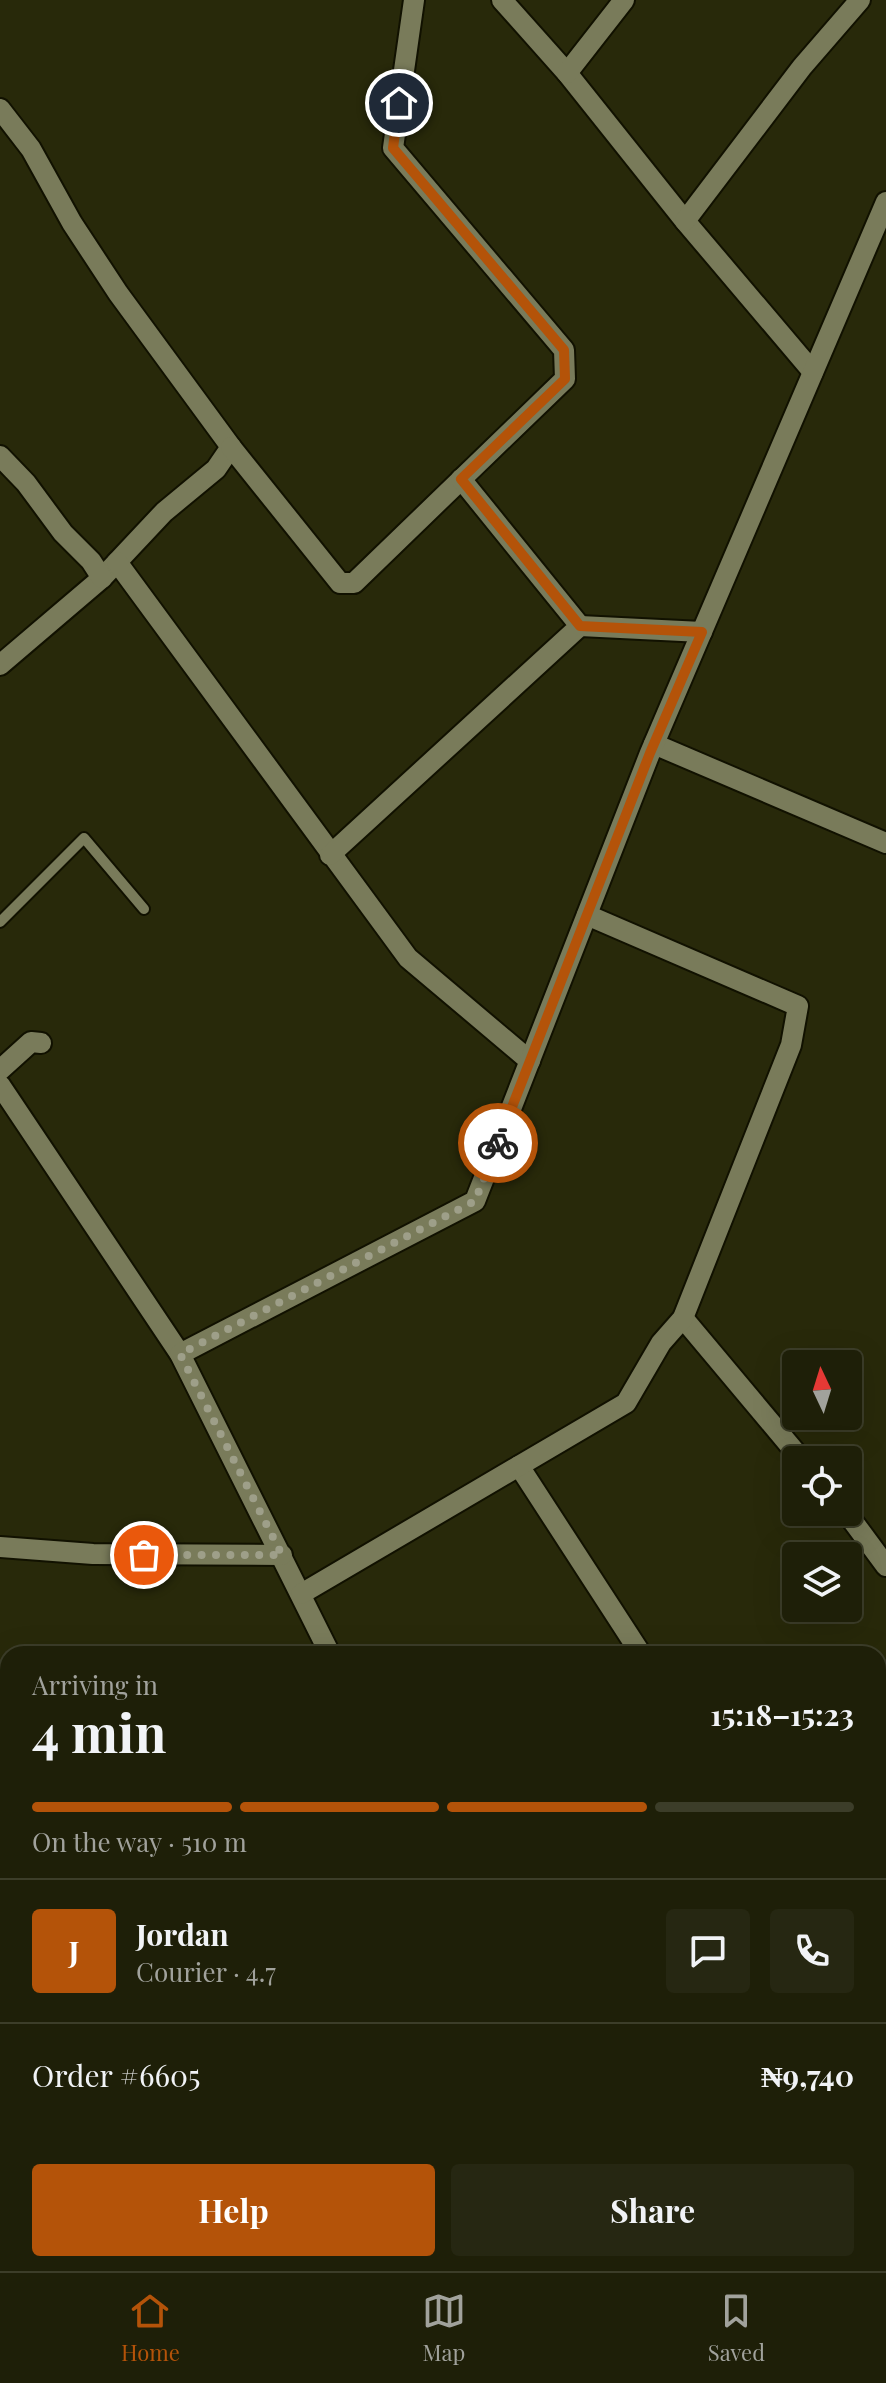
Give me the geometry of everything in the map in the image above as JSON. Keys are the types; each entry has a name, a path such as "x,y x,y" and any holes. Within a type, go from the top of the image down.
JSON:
{"street":[{"path":"0,109 31,149 72,223 118,293 231,447 340,583 354,583 565,379 564,350 393,148 414,0"},
{"path":"502,0 567,73 685,221 813,372"},
{"path":"567,73 624,0"},
{"path":"685,221 802,67 860,0"},
{"path":"180,1354 475,1201 654,744 884,210"},
{"path":"0,665 102,578 164,512 216,469 231,447"},
{"path":"0,456 26,483 102,578"},
{"path":"461,479 580,626"},
{"path":"117,562 408,958 530,1061"},
{"path":"330,855 580,626 702,632"},
{"path":"654,744 886,843"},
{"path":"301,1594 626,1403 661,1343 683,1318 791,1045 798,1006 587,915"},
{"path":"0,1070 31,1042 41,1043"},
{"path":"0,1085 180,1354 326,1646"},
{"path":"683,1318 790,1446"},
{"path":"519,1466 636,1646"},
{"path":"856,1526 886,1566"},
{"path":"0,1547 93,1554 282,1555"}],"lane":[{"path":"0,922 84,838 144,909"}],"way so far":[{"path":"144,1555 282,1555 180,1354 475,1201 498,1143"}],"route":[{"path":"399,103 393,148 564,350 565,379 461,479 580,626 702,632 650,753 498,1143"}]}
